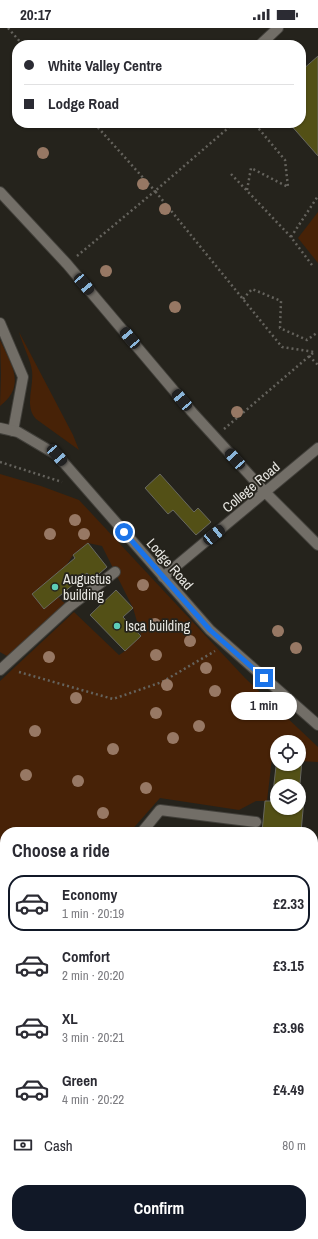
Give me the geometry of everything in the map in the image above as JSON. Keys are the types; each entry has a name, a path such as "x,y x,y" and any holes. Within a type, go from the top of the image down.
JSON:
{"street":[{"path":"265,40 278,28"},
{"path":"0,192 67,264 192,412 266,493 318,545"},
{"path":"0,323 22,377 13,431"},
{"name":"Lodge Road","path":"0,428 18,432 57,455 210,630 318,726"},
{"name":"College Road","path":"163,577 266,493 318,448"},
{"path":"2,668 69,607 115,572"},
{"path":"146,827 160,810 256,822"}],"path":[{"path":"8,28 19,40"},
{"path":"98,128 155,191 282,347 314,352 215,437"},
{"path":"67,264 228,128"},
{"path":"247,190 251,168 288,187 285,160 258,128"},
{"path":"231,174 291,237 312,265"},
{"path":"291,237 318,196"},
{"path":"243,299 252,289 281,301 280,328 307,340 318,332"},
{"path":"309,356 318,365"},
{"path":"0,462 66,483"},
{"path":"2,668 113,700 162,682 217,650"}],"shaded area":[{"path":"318,212 318,263 298,238"},
{"path":"19,332 73,435 79,450 36,419 32,414 30,403 32,371"},
{"path":"0,340 12,366 15,382 13,390 8,398 0,406 1,374"},
{"path":"0,474 41,486 79,500 245,678 305,735 270,735 270,771 267,801 256,801 239,810 160,798 134,827 0,827 0,681 74,612 119,655 141,635 133,608 102,546 88,543 73,555 66,566 32,594 44,608 58,597 69,607 12,659 0,652"},
{"path":"306,736 318,747 318,762 306,761"}],"building":[{"path":"318,56 318,156 293,128 306,128 306,67"},
{"path":"160,474 194,512 198,508 211,522 196,535 173,510 168,514 145,488"},
{"path":"88,543 107,567 92,580 87,573 44,609 32,594 75,558 73,555"},
{"name":"Isca building","path":"116,590 133,608 123,617 141,636 125,651 90,615"},
{"path":"275,771 301,771 300,779 275,779"},
{"path":"265,801 270,801 270,815 303,815 301,827 262,827"}],"place":[{"name":"Augustus building","path":"55,587"},
{"name":"Isca building","path":"117,626"}],"route":[{"path":"124,532 210,630 264,678"}]}
